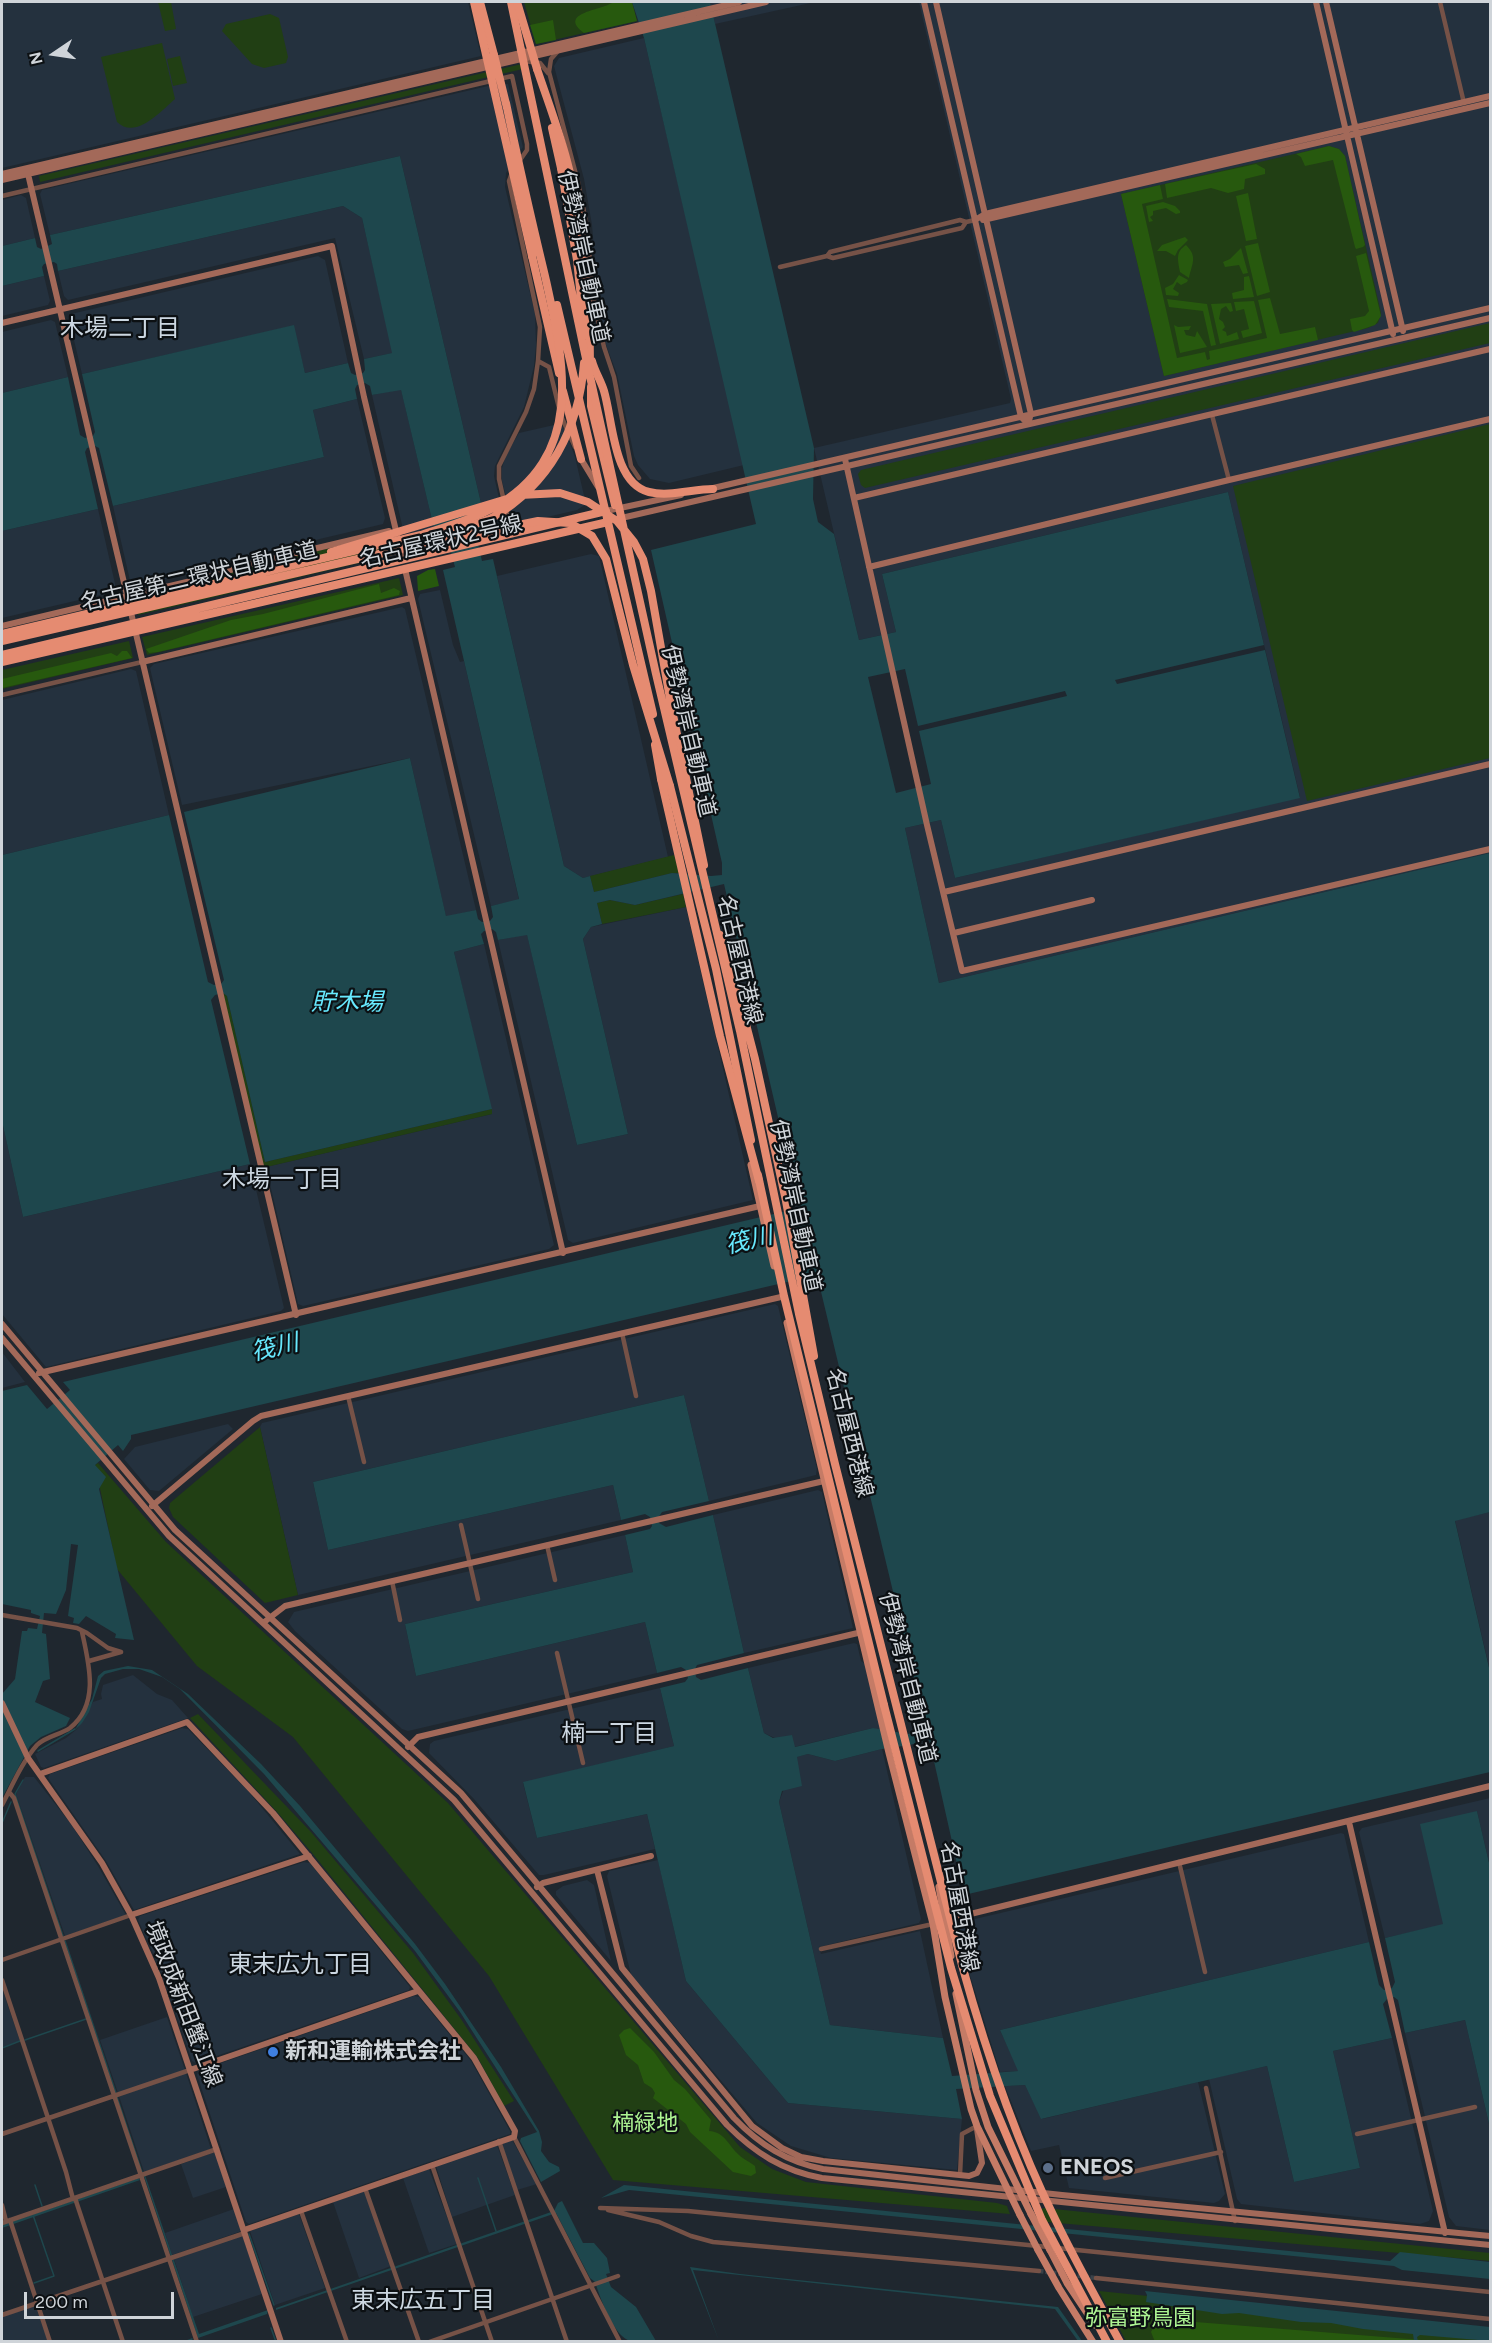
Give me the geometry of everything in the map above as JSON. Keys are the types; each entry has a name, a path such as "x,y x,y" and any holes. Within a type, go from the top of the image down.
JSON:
{"highway":[{"path":"474,2 580,459"},
{"name":"伊勢湾岸自動車道","path":"480,2 544,252 720,990 784,1296 831,1491 969,2031 990,2096 1042,2220 1106,2342"},
{"name":"伊勢湾岸自動車道","path":"511,2 587,366 708,901 740,1031 799,1314 978,2025 1001,2092 1055,2219 1120,2342"},
{"path":"517,2 559,134 573,188 584,258 591,335 591,406 616,509"},
{"path":"405,548 474,526 492,518 516,502 540,480 557,455 570,429 578,405 585,345 580,284 561,168 537,69"},
{"path":"289,567 402,540 481,514 501,503 522,486 539,467 550,447 562,409 562,368 553,313 506,103"},
{"path":"590,354 605,393 620,460 632,483 641,489 655,493 713,489"},
{"path":"289,567 459,512 530,493 550,492 570,495 588,502 610,515 634,542 646,568 708,901 729,958 750,1038 786,1201 835,1464"},
{"name":"名古屋環状2号線","path":"2,655 435,562 494,544 511,535 606,512"},
{"path":"405,548 538,521 560,521 585,530 598,543 606,559 633,665 670,786"},
{"name":"名古屋環状2号線","path":"2,662 403,560 608,522"},
{"name":"名古屋第二環状自動車道","path":"2,641 405,548"},
{"name":"名古屋第二環状自動車道","path":"2,634 289,567"},
{"path":"648,710 661,779 713,1006 759,1181"}],"main road":[{"name":"名古屋西港線","path":"616,509 708,901 796,1293 910,1750 946,1920 967,2070 967,2091 976,2126 1038,2250 1093,2342"},
{"name":"名古屋西港線","path":"608,522 648,710 781,1297 889,1753 933,1924 945,1997 967,2070 988,2127 1067,2283 1106,2342"}],"street":[{"path":"716,10 739,2"},
{"path":"2,174 716,10 766,2"},
{"path":"924,2 1021,417 1028,424"},
{"path":"936,2 1031,414 1028,424"},
{"path":"1316,2 1395,340"},
{"path":"1326,2 1404,338"},
{"path":"1440,2 1464,106"},
{"path":"2,180 558,51 634,30"},
{"path":"550,79 549,66 558,51"},
{"path":"513,60 543,65 550,79 564,125 586,222 595,308 614,377 631,466 639,478"},
{"path":"2,195 512,76 527,150 510,175 509,181 540,320 534,389 526,412 499,466 499,479 511,535"},
{"path":"1464,106 1491,96"},
{"path":"780,267 827,256 833,258 962,228 966,222 986,217 1464,106 1491,103"},
{"path":"28,174 296,1315"},
{"path":"2,323 332,246 364,397 403,560"},
{"path":"606,512 824,464 1491,308"},
{"path":"538,361 549,367 562,421 580,459 598,488 608,522 1491,318"},
{"path":"854,498 1491,349"},
{"path":"1212,415 1229,480"},
{"path":"869,567 1491,419"},
{"path":"845,459 962,971 1491,849"},
{"path":"2,626 395,530"},
{"path":"405,569 563,1253"},
{"path":"2,695 411,598"},
{"path":"944,892 1491,764"},
{"path":"954,933 1092,900"},
{"path":"35,1378 760,1206"},
{"path":"147,1510 261,1416 781,1297"},
{"path":"2,1324 175,1530 461,1793 734,2118 748,2133 774,2152 806,2166 823,2169 1491,2236"},
{"path":"622,1333 636,1396"},
{"path":"2,1338 168,1536 454,1800 727,2124 742,2140 762,2155 794,2171 822,2178 1023,2200 1491,2245"},
{"path":"348,1396 364,1462"},
{"path":"263,1623 285,1606 824,1480"},
{"path":"461,1525 477,1599"},
{"path":"547,1545 555,1580"},
{"path":"392,1581 400,1620"},
{"path":"2,1615 77,1628 108,1648 120,1652 89,1661"},
{"path":"2,1805 39,1743 72,1726 81,1714 91,1686 89,1661 82,1632"},
{"path":"403,1751 418,1737 862,1632"},
{"path":"557,1653 583,1763"},
{"name":"境政成新田蟹江線","path":"2,1703 28,1758 102,1863 131,1915 159,1978 281,2342"},
{"path":"40,1774 187,1722 273,1813 474,2058 515,2131 514,2137 620,2342"},
{"path":"821,1949 933,1924 1491,1786"},
{"path":"9,1792 14,1798 171,2258 197,2342"},
{"path":"1349,1822 1447,2241"},
{"path":"2,1960 309,1856"},
{"path":"532,1892 539,1886 651,1856"},
{"path":"1179,1862 1205,1972"},
{"path":"597,1870 622,1968 739,2111 766,2138 801,2157 823,2161 969,2176 977,2174 982,2163 976,2126 962,2134 960,2175"},
{"path":"2,1980 123,2342"},
{"path":"2,2134 418,1991"},
{"path":"1206,2088 1235,2221"},
{"path":"1357,2134 1475,2107"},
{"path":"2,2315 514,2137"},
{"path":"499,2141 567,2342"},
{"path":"8,2222 217,2149"},
{"path":"1105,2178 1221,2152"},
{"path":"432,2165 492,2342"},
{"path":"365,2188 419,2342"},
{"path":"2,2205 50,2342"},
{"path":"1039,2271 713,2242 691,2236 659,2222 600,2208 688,2211 1491,2292"},
{"path":"301,2211 346,2342"},
{"path":"429,2342 615,2277"},
{"path":"1096,2278 1491,2319"}],"shaded area":[{"path":"2,2 468,2 481,56 2,168"},
{"path":"710,2 815,2 715,24"},
{"path":"919,2 1490,2 1490,853 939,983 905,828 941,820 955,878 1300,797 1228,492 882,574 896,632 859,640 814,448 1010,403 1011,399"},
{"path":"644,38 744,465 669,483 650,479 638,465 634,456 617,374 606,345 599,310 592,225 584,179 554,66 559,58"},
{"path":"508,84 523,147 506,173 505,187 535,314 536,345 534,366 524,407 495,466 494,476 506,530 488,533 400,156 50,235 40,194 42,190 488,86"},
{"path":"21,195 26,198 35,238 2,246 2,200"},
{"path":"343,206 362,218 393,353 364,359 335,238 68,300 64,296 58,271"},
{"path":"318,256 325,260 348,363 305,373 293,326 82,374 69,319 71,314"},
{"path":"44,276 50,301 48,305 2,316 2,286"},
{"path":"51,320 55,322 68,377 2,393 2,332"},
{"path":"401,389 438,545 408,551 372,395"},
{"path":"357,399 385,518 383,524 235,559 214,568 131,585 113,506 324,457 313,410"},
{"path":"554,425 562,426 565,430 575,457 586,504 577,510 513,525 502,481 502,468 506,455 519,433"},
{"path":"98,509 116,588 113,592 2,618 2,531"},
{"path":"591,554 599,556 668,857 583,878 564,866 497,576"},
{"path":"440,590 453,645 460,662 464,661 519,900 491,906 418,599 420,594"},
{"path":"402,607 405,609 476,910 446,917 410,758 182,805 150,668 154,664"},
{"path":"131,669 136,671 169,815 2,855 2,700"},
{"path":"686,907 753,1200 573,1243 568,1240 498,940 527,934 577,1145 628,1134 583,939 591,927"},
{"path":"484,944 554,1245 549,1249 303,1306 298,1304 266,1167 492,1114 454,952"},
{"path":"2,1121 23,1217 250,1164 284,1308 281,1311 46,1367 2,1314"},
{"path":"775,1304 778,1306 817,1469 816,1475 709,1501 684,1395 313,1482 328,1550 613,1485 621,1520 298,1595 260,1427 262,1423"},
{"path":"2,1352 25,1382 2,1388"},
{"path":"228,1424 233,1429 159,1491 150,1490 124,1459 135,1447"},
{"path":"818,1490 822,1492 853,1628 744,1653 713,1515"},
{"path":"1490,1512 1490,1671 1455,1520"},
{"path":"625,1535 633,1572 405,1624 416,1676 645,1622 657,1673 408,1731 402,1729 288,1622 294,1612"},
{"path":"857,1644 861,1661 867,1665 881,1731 873,1728 794,1747 764,1733 748,1668"},
{"path":"133,1675 157,1694 172,1700 188,1718 44,1768 41,1767 35,1754 66,1738 77,1729 93,1702 102,1699 103,1685"},
{"path":"660,1688 674,1746 523,1783 537,1838 647,1814 655,1849 539,1875 474,1799 429,1753 430,1744 434,1741"},
{"path":"182,1728 188,1729 249,1792 300,1854 134,1910 106,1861 48,1778 50,1774"},
{"path":"882,1749 921,1919 919,1923 819,1947 821,1954 920,1931 943,2038 830,2025 779,1802 796,1757 808,1754 835,1761"},
{"path":"25,1777 34,1777 71,1824 126,1915 65,1936 16,1794"},
{"path":"1490,1798 1490,1867 1477,1811 1443,1925 1385,1938 1359,1832 1362,1828"},
{"path":"1344,1834 1369,1942 1000,2030 1019,2071 1000,2072 969,1972 958,1923"},
{"path":"658,1860 686,1981 788,2103 962,2119 957,2170 831,2158 791,2146 757,2123 631,1975 607,1876 609,1871"},
{"path":"304,1862 310,1863 410,1987 409,1990 196,2063 192,2061 164,1977 138,1920 140,1916"},
{"path":"587,1880 594,1885 611,1961 556,1895 556,1891 563,1886"},
{"path":"2,1988 20,2041 2,2047"},
{"path":"414,1996 419,1997 471,2061 510,2134 249,2224 246,2222 197,2075 198,2071"},
{"path":"167,2017 185,2070 118,2093 100,2040"},
{"path":"1465,2020 1490,2128 1490,2230 1456,2226 1449,2217 1405,2033"},
{"path":"1392,2038 1433,2211 1429,2221 1420,2224 1241,2204 1237,2199 1209,2079 1267,2066 1294,2182 1360,2168 1333,2051"},
{"path":"186,2073 211,2149 144,2172 119,2096"},
{"path":"1198,2082 1225,2194 1214,2203 1069,2188 1059,2145 1031,2151 1005,2086 1025,2085 1042,2119"},
{"path":"512,2140 537,2184 517,2190 502,2144"},
{"path":"497,2145 515,2195 452,2217 436,2166"},
{"path":"215,2152 226,2187 193,2198 181,2164"},
{"path":"429,2169 457,2244 429,2253 403,2178"},
{"path":"365,2191 391,2266 359,2278 333,2202"},
{"path":"234,2209 241,2230 239,2232 172,2255 165,2233"},
{"path":"299,2214 325,2288 275,2305 250,2231"},
{"path":"239,2236 243,2237 262,2294 193,2317 174,2259"},
{"path":"36,2305 48,2341 2,2341 2,2317"}],"green space":[{"path":"158,2 171,2 176,29 165,31"},
{"path":"524,2 632,2 637,21 536,44"},
{"path":"613,2 632,2 637,21 584,33 577,26 576,20 579,16"},
{"path":"270,14 279,18 288,57 286,63 264,68 252,64 222,31 226,24"},
{"path":"553,20 556,40 536,44 530,25"},
{"path":"162,43 175,99 148,122 132,128 124,127 117,122 101,57"},
{"path":"180,56 187,83 173,86 167,59"},
{"path":"526,63 527,68 40,182 39,176"},
{"path":"1329,146 1339,149 1345,156 1381,313 1378,323 1368,328 1164,376 1121,194"},
{"path":"1329,146 1339,149 1345,156 1365,245 1363,247 1356,249 1355,247 1333,160 1305,166 1301,157 1296,154"},
{"path":"1256,164 1265,169 1265,174 1245,179 1244,189 1228,193 1211,188 1167,198 1165,184"},
{"path":"1160,185 1163,199 1142,204 1177,358 1205,352 1207,360 1210,359 1209,351 1267,338 1258,300 1270,298 1280,334 1315,327 1318,340 1164,376 1121,194"},
{"path":"1248,193 1257,239 1246,241 1236,196"},
{"path":"1163,202 1175,206 1180,213 1176,214 1166,208 1153,211 1150,217 1153,221 1149,222 1146,206"},
{"path":"1185,237 1188,240 1175,256 1166,251 1157,251 1162,245"},
{"path":"1258,243 1270,292 1257,296 1245,246"},
{"path":"1186,245 1193,257 1189,278 1180,272 1178,260 1180,250"},
{"path":"1241,248 1248,273 1243,274 1239,265 1225,267 1223,262 1230,259"},
{"path":"1366,253 1381,316 1375,325 1354,332 1350,319 1365,316 1369,311 1356,256"},
{"path":"1179,275 1188,280 1181,285 1177,282 1173,289 1179,293 1178,296 1166,295 1165,288 1173,284"},
{"path":"1249,276 1254,297 1233,299 1232,293 1244,290 1244,277"},
{"path":"1167,299 1207,304 1216,345 1211,346 1203,311 1169,307"},
{"path":"1254,301 1262,333 1243,338 1241,331 1249,329 1244,309 1236,311 1234,302"},
{"path":"1231,303 1233,311 1230,312 1226,306 1221,309 1219,319 1223,322 1225,327 1222,330 1227,336 1237,332 1239,339 1220,344 1211,304"},
{"path":"1490,323 1490,343 865,488 861,485 858,474 861,470"},
{"path":"1174,325 1191,326 1189,330 1184,330 1186,335 1195,337 1197,331 1207,347 1180,353"},
{"path":"1490,424 1490,758 1307,801 1233,486"},
{"path":"386,536 390,538 393,555 138,615 135,601 137,597 214,579 254,565"},
{"path":"435,569 439,586 418,591 417,576"},
{"path":"399,578 403,595 147,655 142,637"},
{"path":"379,584 381,593 394,588 400,591 399,595 158,652 149,653 146,649 231,620"},
{"path":"129,641 133,658 2,689 2,670"},
{"path":"122,651 127,651 132,658 2,688 2,679 111,653 117,656"},
{"path":"674,855 679,873 594,892 590,876"},
{"path":"683,894 686,907 602,924 597,903 610,900 635,905"},
{"path":"223,993 227,996 265,1162 492,1109 492,1114 262,1168"},
{"path":"260,1427 298,1595 265,1603 173,1517 169,1508 170,1503"},
{"name":"楠緑地","path":"98,1463 166,1542 448,1803 740,2147 772,2169 806,2182 997,2203 1007,2206 1010,2214 613,2180 489,1976 293,1737 197,1666 117,1569 95,1465"},
{"path":"198,1714 311,1832 413,1953 461,2019 514,2101 504,2106 478,2058 313,1854 190,1718"},
{"path":"630,2028 654,2052 674,2080 685,2089 711,2120 709,2131 723,2136 739,2155 755,2166 756,2173 751,2176 733,2172 690,2132 686,2124 653,2098 655,2093 644,2083 638,2065 626,2055 619,2035"},
{"path":"1044,2208 1490,2253 1490,2261 1035,2221 1039,2210"},
{"name":"弥富野鳥園","path":"1099,2291 1490,2331 1490,2341 1126,2341"},
{"path":"1158,2319 1434,2341 1155,2342 1151,2332"}],"water":[{"path":"632,2 710,2 814,448 813,499 818,522 834,534 859,640 896,632 882,574 1228,492 1264,645 1115,680 1117,684 1265,650 1300,798 955,878 941,820 905,828 939,983 1490,853 1490,1512 1455,1521 1490,1672 1490,1772 964,1895 929,1739 835,1761 808,1754 797,1757 802,1786 782,1791 779,1802 830,2025 943,2038 952,2076 1018,2071 1000,2030 1369,1942 1379,1985 1384,1990 1392,1988 1395,1982 1385,1938 1443,1924 1420,1824 1477,1811 1490,1867 1490,2128 1465,2020 1405,2033 1398,2000 1394,1997 1387,1999 1383,2004 1392,2038 1333,2051 1360,2168 1294,2182 1267,2066 1041,2119 1025,2085 956,2089 962,2119 788,2103 686,1981 647,1814 537,1838 523,1782 674,1746 660,1688 685,1682 688,1678 686,1670 681,1667 657,1673 645,1622 416,1676 405,1624 633,1572 625,1535 650,1529 652,1526 650,1517 645,1514 621,1520 613,1485 328,1550 313,1482 684,1395 709,1501 662,1512 658,1518 659,1523 666,1527 713,1515 744,1653 697,1665 696,1677 701,1680 748,1668 764,1733 773,1738 792,1735 795,1747 873,1728 908,1734 926,1729 817,1275 131,1435 123,1451 118,1445 95,1465 106,1477 99,1489 134,1640 115,1638 116,1634 86,1616 79,1624 73,1623 74,1618 68,1616 78,1545 71,1544 66,1590 56,1614 44,1613 42,1633 46,1634 50,1679 43,1681 35,1702 70,1718 66,1726 41,1737 30,1746 2,1798 2,1694 15,1679 22,1631 27,1631 28,1628 37,1629 40,1616 31,1613 31,1610 2,1604 2,1391 27,1385 47,1409 70,1390 63,1382 799,1208 724,884 635,905 610,900 597,903 602,924 591,927 583,939 628,1134 577,1145 527,935 498,940 496,932 492,929 481,934 484,944 454,952 492,1109 265,1162 227,996 223,993 215,995 211,1000 250,1164 23,1217 2,1121 2,855 169,815 208,982 214,985 221,984 224,980 184,812 410,758 446,916 476,910 478,919 482,922 490,921 493,917 491,906 519,899 443,570 455,567 448,542 438,545 401,390 372,395 370,386 365,383 357,385 355,389 357,399 313,410 324,457 113,506 99,448 95,446 87,448 85,452 98,509 2,531 2,393 68,377 80,435 85,438 93,436 95,432 82,374 294,325 305,373 348,363 351,373 355,375 365,370 364,359 392,353 362,218 343,206 58,271 57,264 54,262 44,264 42,267 44,276 2,286 2,246 35,238 37,247 41,249 52,244 50,235 400,156 488,533 476,536 482,561 493,559 564,866 583,878 590,876 594,892 672,873 722,875 722,863 651,550 756,524 644,38","holes":["905,669 918,726 1065,691 1067,696 919,731 931,784 896,793 868,677"]},
{"path":"128,1666 152,1670 188,1694 261,1764 300,1806 415,1944 445,1984 501,2067 539,2131 542,2142 541,2151 549,2162 559,2167 560,2171 541,2182 520,2141 521,2138 537,2132 460,2012 415,1951 264,1774 180,1689 162,1677 139,1669 123,1669 105,1674 101,1678 89,1712 75,1730 92,1699 98,1676 104,1671"},
{"path":"145,2175 199,2334 268,2310 267,2314 198,2338"},
{"path":"139,2178 140,2180 2,2228 2,2225"},
{"path":"624,2185 1390,2261 1400,2252 1490,2262 1490,2279 1402,2270 1394,2266 629,2190 601,2198"},
{"path":"562,2201 583,2243 594,2243 607,2258 610,2273 606,2274 611,2287 636,2307 656,2341 631,2341 619,2333 608,2316 595,2282 590,2278 556,2213 276,2310 276,2308 554,2211 558,2203"},
{"path":"690,2267 1058,2307 1082,2341 1078,2341 1055,2309 693,2270 719,2341"},
{"path":"1145,2291 1490,2327 1490,2341 1420,2335 1417,2337 1418,2341 1414,2341 1413,2334 1239,2313 1222,2314 1146,2302"}],"waterway":[{"path":"38,1751 75,1729"},
{"path":"23,1780 15,1794 63,1936"},
{"path":"2,1823 11,1802"},
{"path":"65,1941 116,2093"},
{"path":"25,2040 86,2019"},
{"path":"2,2048 20,2041"},
{"path":"117,2097 142,2172"},
{"path":"478,2178 496,2231"},
{"path":"35,2185 42,2206"},
{"path":"33,2215 54,2276 34,2283"},
{"path":"249,2234 274,2305"},
{"path":"271,2328 276,2342"},
{"path":"184,2342 192,2339"}],"tunnel":[{"path":"1039,2271 1063,2274"},
{"path":"1071,2275 1096,2278"}],"place":[{"name":"新和運輸株式会社","path":"273,2052"},
{"name":"ENEOS","path":"1048,2168"}],"district":[{"name":"木場二丁目","path":"120,329"},
{"name":"木場一丁目","path":"282,1180"},
{"name":"楠一丁目","path":"609,1734"},
{"name":"東末広九丁目","path":"300,1965"},
{"name":"東末広五丁目","path":"423,2301"}],"water label":[{"name":"貯木場","path":"347,1003"},
{"name":"筏川","path":"749,1241"},
{"name":"筏川","path":"275,1348"}]}
